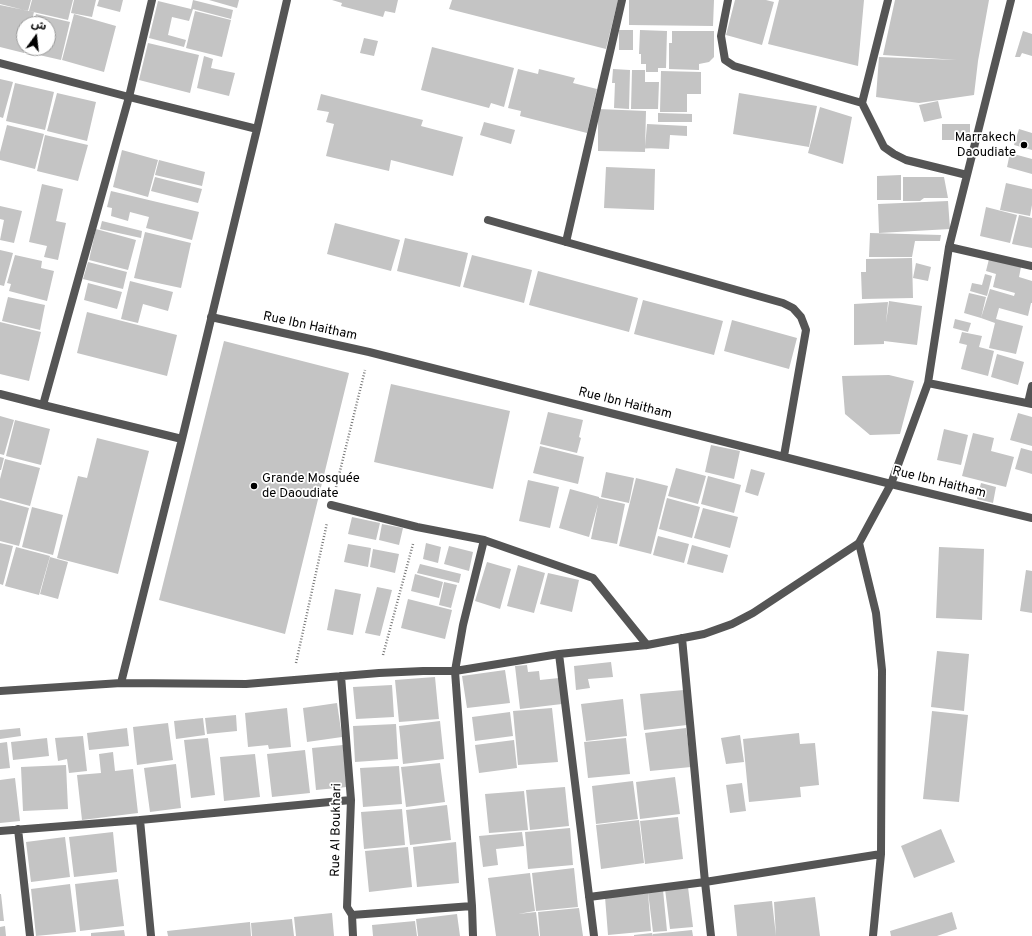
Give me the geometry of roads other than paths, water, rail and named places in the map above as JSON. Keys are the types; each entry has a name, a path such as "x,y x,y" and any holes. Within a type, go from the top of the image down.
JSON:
{"street":[{"path":"43,406 129,97 152,0"},
{"path":"121,683 182,439 287,0"},
{"path":"566,242 622,0"},
{"path":"728,0 721,36 725,60 734,66 862,103"},
{"path":"888,0 862,103 884,147 894,154 906,160 966,175"},
{"path":"0,690 121,683 246,684 378,673 455,671 559,654 647,645 704,634 732,624 753,613 859,543 891,484 928,383 949,248 966,175 1011,0"},
{"path":"0,63 257,129"},
{"path":"488,220 783,303 793,308 801,317 806,330 784,456"},
{"path":"949,248 1032,266"},
{"name":"Rue Ibn Haitham","path":"211,317 369,352 891,484 1032,518"},
{"path":"928,383 1030,403 1032,386"},
{"path":"0,394 43,406 182,439"},
{"path":"331,505 417,527 484,540 593,578 647,645"},
{"path":"473,936 455,671 463,625 484,540"},
{"path":"859,543 876,613 882,670 881,854 873,936"},
{"path":"682,638 711,936"},
{"path":"559,654 594,936"},
{"name":"Rue Al Boukhari","path":"341,676 352,800 347,906 352,915 353,936"},
{"path":"0,831 140,820 352,800"},
{"path":"140,820 152,936"},
{"path":"18,829 30,936"},
{"path":"590,897 705,882 881,854"},
{"path":"352,915 472,906"}],"place":[{"name":"Marrakech Daoudiate","path":"1024,145"},
{"name":"Grande Mosquée de Daoudiate","path":"254,486"}]}
